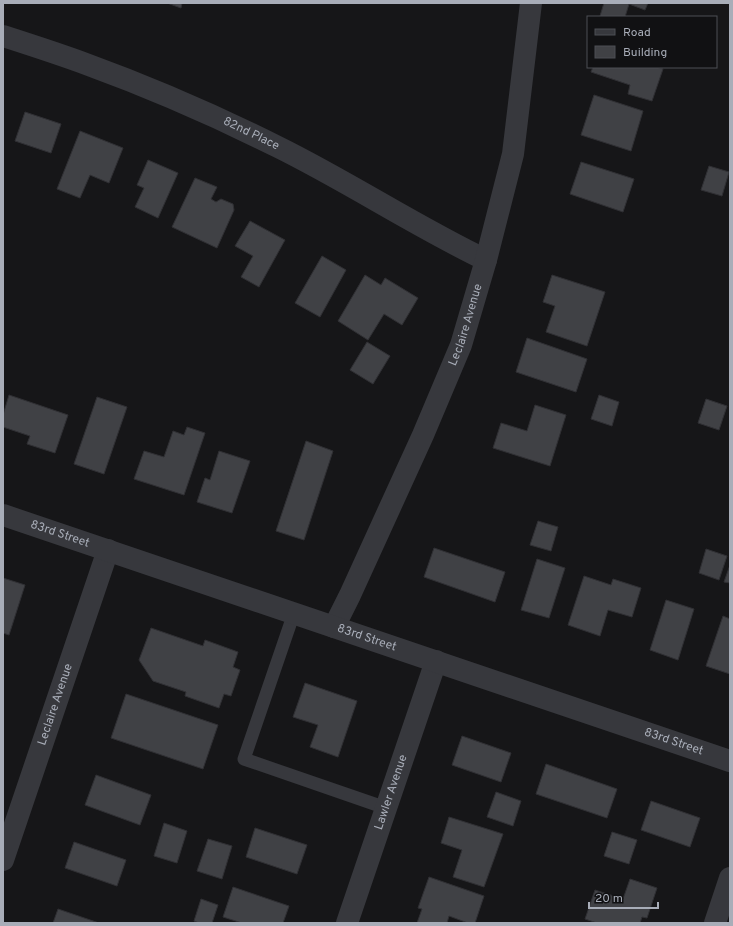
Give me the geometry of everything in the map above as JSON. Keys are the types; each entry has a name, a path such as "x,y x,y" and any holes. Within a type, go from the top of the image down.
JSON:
{"street":[{"name":"Leclaire Avenue","path":"334,627 420,442 458,352 486,260 513,154 530,3"},
{"name":"82nd Place","path":"3,36 86,64 167,96 229,124 329,173 457,246 486,260"},
{"name":"83rd Street","path":"3,515 730,761"},
{"name":"Leclaire Avenue","path":"3,860 108,550"},
{"name":"Lawler Avenue","path":"347,923 436,661"},
{"path":"715,923 730,878"}],"lane":[{"path":"294,613 244,759 386,808"}],"building":[{"path":"167,3 182,3 181,8"},
{"path":"604,3 648,3 645,10 629,4 625,16 600,16"},
{"path":"593,68 663,69 652,101 628,94 630,85 591,72"},
{"path":"594,95 643,111 631,151 581,135"},
{"path":"25,112 61,124 51,153 15,141"},
{"path":"80,131 123,148 109,183 90,175 80,198 57,189"},
{"path":"148,160 178,173 158,218 135,207 144,188 137,185"},
{"path":"581,162 634,179 623,212 570,194"},
{"path":"709,166 729,172 722,196 701,190"},
{"path":"195,178 217,187 211,199 216,202 221,199 233,204 234,210 217,248 172,227"},
{"path":"250,221 285,240 259,287 241,277 253,256 235,246"},
{"path":"322,256 346,270 320,317 295,303"},
{"path":"365,275 381,285 385,278 418,298 402,325 384,314 368,340 338,321"},
{"path":"552,275 605,292 587,346 546,332 555,306 543,302"},
{"path":"527,338 587,359 576,392 516,372"},
{"path":"367,342 390,356 373,384 350,370"},
{"path":"9,395 68,415 55,453 27,444 30,436 3,427 3,415"},
{"path":"599,395 619,402 612,426 591,419"},
{"path":"97,397 127,407 104,474 74,464"},
{"path":"706,399 727,406 719,430 698,423"},
{"path":"535,405 566,415 550,466 493,448 501,423 527,431"},
{"path":"187,427 205,433 184,495 134,479 144,451 164,457 173,431 184,435"},
{"path":"306,441 333,451 304,540 276,531"},
{"path":"219,451 250,461 232,513 197,502 205,478 210,480"},
{"path":"538,521 558,527 551,551 530,545"},
{"path":"434,548 505,572 495,602 424,577"},
{"path":"706,549 727,556 719,580 699,573"},
{"path":"537,559 565,568 549,618 521,610"},
{"path":"730,565 730,583 724,582"},
{"path":"584,576 611,585 613,579 641,588 632,617 608,610 600,636 568,625"},
{"path":"3,578 25,585 9,635 3,633"},
{"path":"666,600 694,609 678,660 650,650"},
{"path":"723,616 730,619 730,674 706,666"},
{"path":"151,628 203,646 205,640 238,652 233,667 240,670 231,696 224,694 219,708 185,696 186,692 153,681 139,660"},
{"path":"305,683 357,701 338,757 310,747 318,725 293,717"},
{"path":"126,694 218,725 203,769 111,738"},
{"path":"462,736 511,753 501,782 452,765"},
{"path":"546,764 617,789 607,818 536,794"},
{"path":"96,775 151,795 140,825 85,805"},
{"path":"496,792 521,801 513,826 487,817"},
{"path":"651,801 700,818 690,847 641,830"},
{"path":"449,817 503,834 484,887 453,877 462,850 441,843"},
{"path":"164,823 187,831 177,863 154,856"},
{"path":"255,828 307,845 297,874 246,857"},
{"path":"612,832 637,840 629,864 604,856"},
{"path":"208,839 232,846 222,879 197,871"},
{"path":"74,842 126,860 117,886 65,868"},
{"path":"429,877 484,896 475,923 468,923 449,916 447,923 417,923 422,909 418,908"},
{"path":"630,879 657,888 647,918 642,917 640,923 597,923 585,919 595,890 623,899"},
{"path":"233,887 289,906 283,923 242,923 223,917"},
{"path":"201,899 218,905 212,923 199,923 194,921"},
{"path":"58,909 99,923 53,923"}]}
